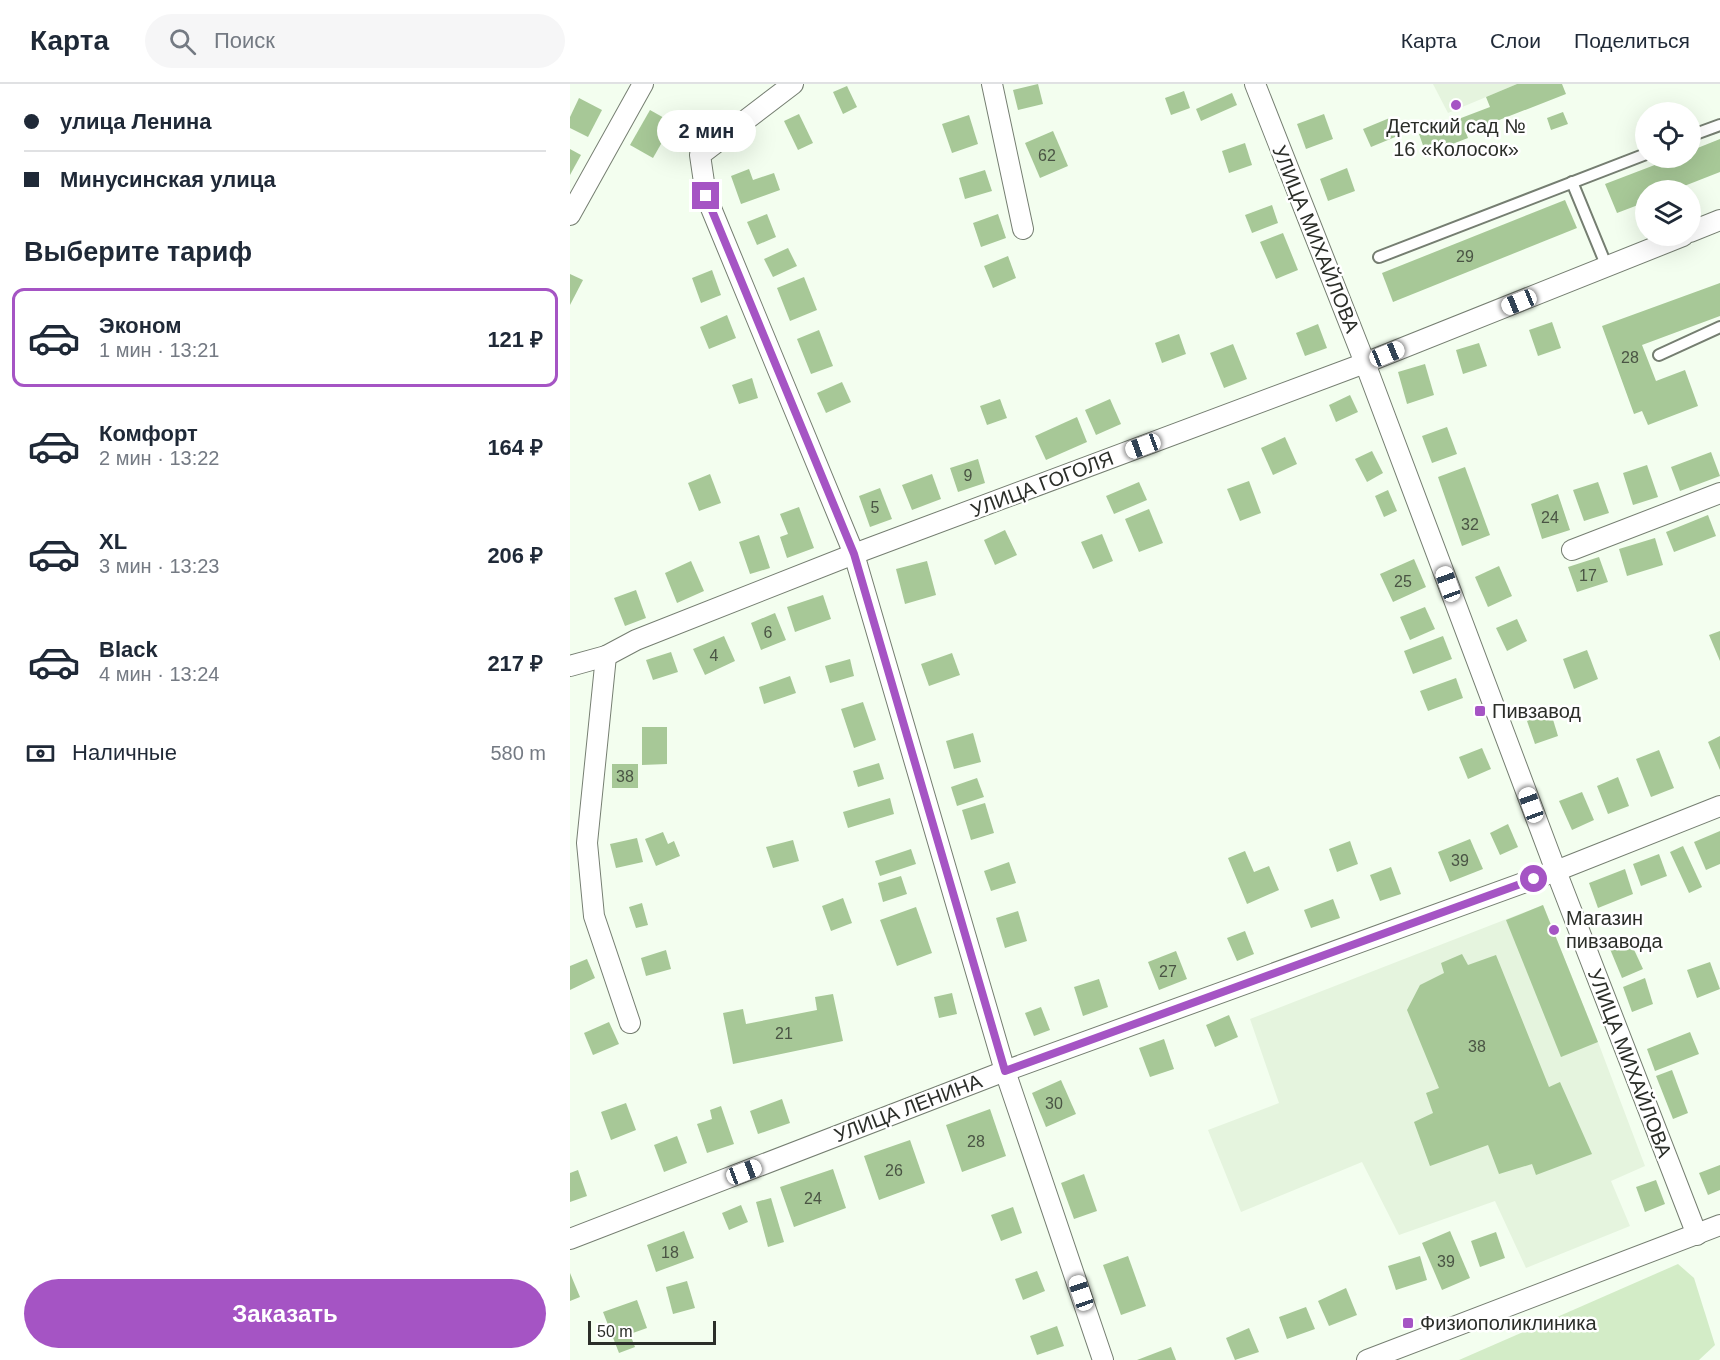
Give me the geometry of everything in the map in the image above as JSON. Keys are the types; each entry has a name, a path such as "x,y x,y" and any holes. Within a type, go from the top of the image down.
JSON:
{"street":[{"path":"570,215 644,84"},
{"path":"793,84 700,155 706,196 854,554 1005,1071 1103,1360"},
{"path":"992,84 1023,229"},
{"name":"УЛИЦА МИХАЙЛОВА","path":"1255,84 1365,363 1556,871 1697,1235"},
{"path":"1701,228 1720,220"},
{"name":"УЛИЦА ГОГОЛЯ","path":"570,666 606,656 636,640 854,554 1365,363 1658,246"},
{"path":"1572,550 1720,494"},
{"path":"606,656 588,843 594,916 630,1023"},
{"name":"УЛИЦА ЛЕНИНА","path":"570,1239 1005,1071 1556,871 1720,806"},
{"path":"1367,1360 1720,1225"}],"lane":[{"path":"1701,132 1720,125"},
{"path":"1379,256 1635,158"},
{"path":"1572,182 1607,267"},
{"path":"1659,355 1720,327"}],"shaded area":[{"name":"Детский сад № 16 «Колосок»","path":"1433,84 1517,84 1448,113"},
{"path":"1543,905 1645,1166 1611,1181 1630,1226 1526,1268 1495,1201 1399,1235 1362,1162 1241,1212 1208,1130 1279,1103 1250,1019"}],"green space":[{"path":"1678,1264 1694,1278 1715,1345 1699,1360 1459,1360"}],"building":[{"path":"1038,84 1043,104 1018,110 1013,90"},
{"path":"1517,84 1562,84 1566,94 1466,133 1468,138 1426,154 1419,134 1490,107 1486,97"},
{"path":"847,86 857,107 843,114 833,92"},
{"path":"1184,91 1190,108 1171,115 1165,98"},
{"path":"1232,93 1237,105 1201,121 1196,109"},
{"path":"579,98 602,110 588,137 570,128 570,117"},
{"path":"650,110 673,123 653,158 630,145"},
{"path":"1563,112 1568,124 1551,130 1547,118"},
{"path":"799,114 813,143 798,150 784,121"},
{"path":"1324,114 1333,139 1306,149 1297,124"},
{"path":"969,115 978,144 952,153 942,124"},
{"path":"1392,117 1400,135 1371,147 1363,129"},
{"path":"1053,131 1068,166 1040,178 1025,143"},
{"path":"1720,139 1720,172 1700,180 1635,180 1635,206 1617,213 1605,184 1647,168 1701,168 1701,147"},
{"path":"1245,143 1252,165 1229,173 1222,151"},
{"path":"570,149 581,155 570,175"},
{"path":"1347,168 1355,191 1328,201 1320,179"},
{"path":"749,169 753,180 774,173 780,190 741,204 731,176"},
{"path":"985,170 992,191 965,199 959,178"},
{"path":"1565,200 1577,228 1393,302 1382,273"},
{"path":"1272,205 1278,223 1252,233 1245,215"},
{"path":"767,214 776,237 757,245 747,222"},
{"path":"998,214 1006,238 981,247 973,223"},
{"path":"1283,233 1298,270 1276,279 1260,242"},
{"path":"788,248 797,266 773,277 764,259"},
{"path":"1008,256 1016,278 993,288 984,266"},
{"path":"712,270 721,295 701,303 692,278"},
{"path":"570,274 583,280 570,305"},
{"path":"804,277 817,310 790,321 777,288"},
{"path":"1720,283 1720,316 1642,345 1656,381 1685,370 1698,406 1648,425 1642,411 1634,414 1602,326"},
{"path":"727,315 736,338 709,349 700,327"},
{"path":"1552,322 1561,348 1538,356 1529,330"},
{"path":"1318,324 1327,348 1305,356 1296,333"},
{"path":"819,330 833,366 811,374 797,339"},
{"path":"1179,334 1186,354 1162,363 1155,343"},
{"path":"1479,343 1487,366 1463,374 1456,350"},
{"path":"1233,344 1247,379 1224,388 1210,353"},
{"path":"1425,364 1434,395 1407,404 1398,372"},
{"path":"752,378 758,398 739,404 732,385"},
{"path":"842,382 851,402 826,413 817,393"},
{"path":"1350,395 1358,412 1336,422 1329,405"},
{"path":"1000,399 1007,418 987,425 980,406"},
{"path":"1110,399 1121,424 1096,435 1085,410"},
{"path":"1077,417 1087,442 1046,460 1035,436"},
{"path":"1447,427 1457,454 1432,463 1422,436"},
{"path":"1285,437 1297,464 1273,475 1261,448"},
{"path":"1372,451 1383,473 1367,482 1355,459"},
{"path":"1711,452 1720,476 1680,491 1671,467"},
{"path":"978,459 985,483 958,492 950,468"},
{"path":"1647,465 1658,497 1633,505 1623,473"},
{"path":"1465,467 1490,535 1462,546 1438,477"},
{"path":"710,474 721,503 699,511 688,483"},
{"path":"932,474 941,499 912,510 902,485"},
{"path":"1249,481 1261,513 1240,521 1227,489"},
{"path":"1139,482 1147,500 1114,514 1106,496"},
{"path":"1598,482 1609,513 1584,521 1573,490"},
{"path":"880,488 892,519 870,527 859,496"},
{"path":"1388,490 1397,511 1384,517 1375,496"},
{"path":"1558,494 1570,530 1542,539 1531,504"},
{"path":"799,507 814,548 787,558 780,537 788,534 780,514"},
{"path":"1149,509 1163,543 1139,552 1125,519"},
{"path":"1708,515 1716,536 1674,552 1666,532"},
{"path":"1005,530 1017,555 995,565 984,540"},
{"path":"1102,534 1113,561 1093,569 1081,542"},
{"path":"759,535 770,568 750,574 739,542"},
{"path":"1655,538 1663,565 1627,576 1619,549"},
{"path":"1599,557 1608,582 1577,592 1568,567"},
{"path":"1414,559 1426,587 1393,602 1380,574"},
{"path":"691,561 704,591 677,603 665,573"},
{"path":"927,561 936,595 905,604 896,569"},
{"path":"1499,566 1512,596 1488,607 1475,577"},
{"path":"636,590 646,618 625,626 614,598"},
{"path":"823,595 831,619 795,632 787,607"},
{"path":"1425,607 1435,629 1410,640 1400,617"},
{"path":"775,613 786,640 761,650 751,623"},
{"path":"1517,619 1527,641 1507,651 1496,628"},
{"path":"1720,631 1720,661 1709,635"},
{"path":"724,636 735,661 705,675 693,649"},
{"path":"1443,636 1452,659 1413,674 1404,651"},
{"path":"1587,650 1598,679 1574,689 1563,659"},
{"path":"671,652 678,672 653,680 646,660"},
{"path":"952,653 960,675 929,686 921,664"},
{"path":"850,659 854,676 830,683 825,666"},
{"path":"790,676 796,693 764,704 759,687"},
{"path":"1456,678 1463,698 1428,711 1420,691"},
{"path":"863,702 876,740 854,748 841,709"},
{"path":"1551,713 1558,736 1535,744 1527,721"},
{"path":"642,727 667,727 667,764 642,765"},
{"path":"973,733 981,762 954,769 946,741"},
{"path":"1720,736 1720,770 1708,742"},
{"path":"1482,748 1491,769 1468,779 1459,757"},
{"path":"1659,750 1674,788 1651,797 1636,759"},
{"path":"879,763 884,779 858,787 853,771"},
{"path":"612,764 638,764 638,788 612,788"},
{"path":"1618,777 1629,806 1608,814 1597,786"},
{"path":"977,778 984,797 957,806 951,787"},
{"path":"1582,792 1594,820 1572,830 1559,801"},
{"path":"890,798 894,814 848,828 843,812"},
{"path":"985,803 994,833 971,840 962,810"},
{"path":"1508,824 1518,847 1500,855 1490,833"},
{"path":"1720,831 1720,864 1706,870 1694,842"},
{"path":"663,832 668,844 674,841 680,856 656,866 645,839"},
{"path":"637,838 643,862 616,868 610,844"},
{"path":"1470,839 1483,869 1450,882 1438,852"},
{"path":"793,840 799,861 773,868 766,847"},
{"path":"1350,841 1358,864 1337,872 1329,849"},
{"path":"1683,846 1702,887 1689,893 1670,852"},
{"path":"911,849 916,864 880,876 875,861"},
{"path":"1245,851 1254,872 1269,866 1279,890 1247,904 1228,858"},
{"path":"1659,854 1667,876 1641,886 1633,864"},
{"path":"1009,862 1016,883 991,891 984,871"},
{"path":"1391,867 1401,894 1380,901 1370,875"},
{"path":"1625,869 1633,894 1598,908 1589,883"},
{"path":"901,876 907,894 883,902 878,883"},
{"path":"843,898 852,923 831,931 822,906"},
{"path":"1333,899 1340,918 1311,928 1304,910"},
{"path":"642,903 648,925 636,928 629,907"},
{"path":"1543,905 1598,1042 1561,1057 1506,920"},
{"path":"916,907 932,953 897,966 880,920"},
{"path":"1018,911 1027,941 1005,948 996,918"},
{"path":"1245,931 1254,954 1237,961 1227,938"},
{"path":"1630,941 1643,969 1622,978 1610,949"},
{"path":"666,950 671,969 646,976 641,958"},
{"path":"1176,951 1187,979 1159,990 1148,962"},
{"path":"1462,954 1468,965 1496,955 1549,1087 1560,1082 1592,1154 1536,1175 1532,1164 1499,1174 1488,1145 1430,1166 1414,1122 1433,1113 1426,1093 1439,1088 1407,1010 1420,985 1444,973 1441,963"},
{"path":"587,959 595,978 570,990 570,966"},
{"path":"1710,962 1720,989 1697,998 1687,970"},
{"path":"1645,978 1653,1004 1632,1012 1623,987"},
{"path":"1099,979 1108,1007 1083,1016 1074,987"},
{"path":"952,993 957,1014 939,1018 934,997"},
{"path":"833,994 843,1041 733,1064 723,1013 743,1009 746,1024 817,1010 815,997"},
{"path":"1041,1007 1050,1030 1034,1036 1025,1013"},
{"path":"1229,1015 1238,1037 1215,1047 1206,1025"},
{"path":"609,1022 619,1044 593,1055 584,1033"},
{"path":"1690,1032 1699,1054 1655,1071 1647,1049"},
{"path":"1164,1039 1174,1069 1150,1077 1139,1048"},
{"path":"1672,1070 1688,1113 1673,1119 1656,1076"},
{"path":"1061,1080 1076,1114 1046,1127 1032,1093"},
{"path":"782,1099 790,1123 758,1134 750,1111"},
{"path":"626,1103 636,1130 611,1140 601,1112"},
{"path":"721,1106 734,1144 707,1153 697,1124 712,1119 710,1110"},
{"path":"990,1109 1006,1156 962,1172 946,1125"},
{"path":"677,1136 687,1163 664,1172 654,1145"},
{"path":"910,1140 925,1183 879,1200 864,1156"},
{"path":"1720,1165 1720,1190 1708,1195 1699,1173"},
{"path":"833,1169 846,1208 794,1227 780,1187"},
{"path":"578,1170 587,1196 570,1202 570,1173"},
{"path":"1084,1174 1097,1211 1074,1219 1061,1183"},
{"path":"1656,1180 1665,1204 1645,1212 1636,1187"},
{"path":"771,1198 784,1242 768,1247 756,1202"},
{"path":"741,1205 748,1222 729,1230 722,1213"},
{"path":"1013,1207 1022,1233 1001,1241 991,1215"},
{"path":"684,1231 694,1258 656,1272 647,1245"},
{"path":"1450,1231 1470,1278 1442,1290 1422,1243"},
{"path":"1496,1232 1505,1258 1480,1267 1471,1241"},
{"path":"1128,1256 1146,1306 1121,1315 1103,1265"},
{"path":"1420,1256 1427,1280 1396,1290 1388,1266"},
{"path":"1037,1271 1045,1291 1023,1300 1015,1279"},
{"path":"570,1273 580,1297 570,1301"},
{"path":"687,1281 695,1308 673,1314 666,1287"},
{"path":"1346,1288 1357,1315 1329,1326 1318,1301"},
{"path":"637,1300 647,1328 630,1334 635,1347 619,1353 603,1312"},
{"path":"1306,1307 1315,1329 1287,1339 1279,1317"},
{"path":"1057,1326 1064,1346 1037,1355 1030,1336"},
{"path":"1249,1328 1259,1352 1235,1360 1226,1338"},
{"path":"1171,1347 1176,1360 1137,1360"}],"place":[{"name":"Детский сад № 16 «Колосок»","path":"1456,105"},
{"name":"Пивзавод","path":"1480,711"},
{"name":"Магазин пивзавода","path":"1554,930"},
{"name":"Физиополиклиника","path":"1408,1323"}],"route":[{"path":"706,196 854,554 1005,1071 1534,879"}]}
